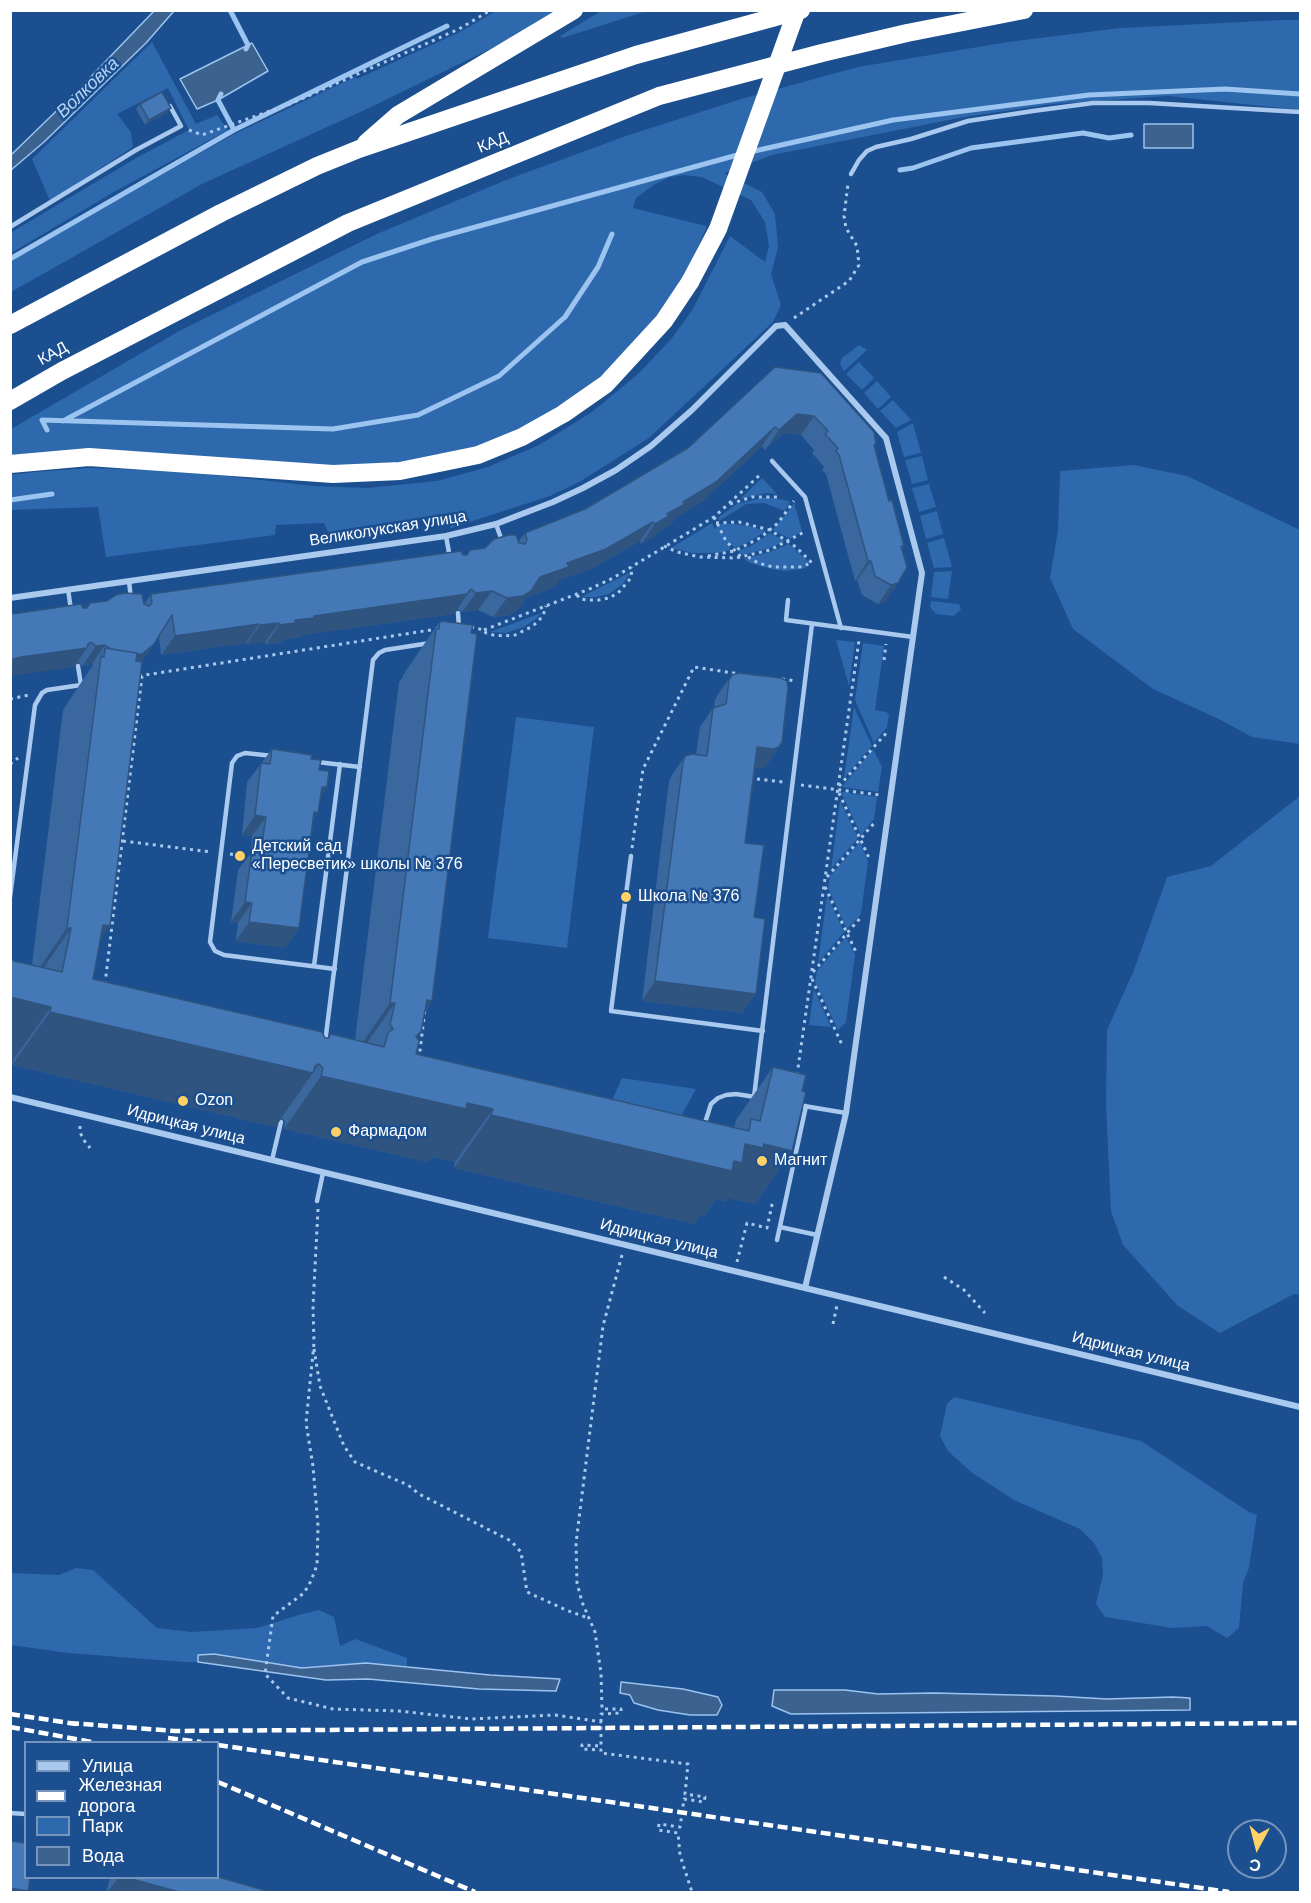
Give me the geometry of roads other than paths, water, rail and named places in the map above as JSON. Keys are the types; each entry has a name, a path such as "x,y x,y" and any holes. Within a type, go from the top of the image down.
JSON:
{"highway":[{"path":"359,149 398,115 574,10"},
{"path":"10,325 220,213 317,166 359,149 636,56 799,10"},
{"path":"10,464 90,458 333,474 400,471 478,455 522,437 563,414 606,384 664,321 690,282 718,229 799,10"},
{"name":"КАД","path":"10,401 62,370 348,223 659,96 822,52 1024,10"}],"street":[{"name":"Великолукская улица","path":"10,598 446,536 496,524 554,502 583,488 616,470 651,446 692,410 776,326 785,325 886,438 922,573 913,637"},
{"path":"805,1288 846,1113 913,637"},
{"name":"Идрицкая улица","path":"10,1097 1300,1407"}],"lane":[{"path":"851,174 858,160 867,151 876,147 911,139 968,121 1033,111 1093,103 1149,103 1300,111"},
{"path":"10,227 136,150 180,126 170,106"},
{"path":"772,460 805,497 841,628"},
{"path":"496,524 503,544"},
{"path":"446,536 450,560"},
{"path":"129,581 132,603"},
{"path":"68,589 71,611"},
{"path":"788,600 786,620 913,637"},
{"path":"457,633 460,625 458,613"},
{"path":"754,1097 812,624"},
{"path":"324,1051 373,660 385,650 432,642"},
{"path":"10,897 35,705 42,693 48,690 81,685 78,666"},
{"path":"281,757 245,753 237,756 232,763 210,942 215,951 224,955 334,969"},
{"path":"316,762 360,767"},
{"path":"314,966 340,764"},
{"path":"631,856 611,1011 763,1030"},
{"path":"703,1133 711,1104 718,1098 736,1094 764,1099"},
{"path":"793,1104 846,1113"},
{"path":"777,1240 806,1106"},
{"path":"272,1160 281,1122"},
{"path":"317,1202 323,1173"},
{"path":"780,1227 817,1235"}],"water":[{"name":"Волковка","path":"154,11 174,11 146,43 44,142 11,170 11,155"},
{"path":"252,43 268,71 218,100 197,109 180,79"},
{"path":"1144,124 1193,124 1193,148 1144,148"},
{"path":"214,1654 302,1668 366,1663 560,1679 556,1691 479,1689 368,1679 326,1680 198,1662 198,1655"},
{"path":"621,1682 683,1689 718,1697 722,1705 717,1715 690,1715 658,1710 634,1703 630,1695 620,1693"},
{"path":"774,1690 845,1690 878,1694 934,1693 1107,1699 1173,1697 1190,1698 1190,1710 791,1714 772,1706"}],"waterway":[{"path":"230,10 248,45 246,49"},
{"path":"10,259 234,130 447,26"},
{"path":"750,152 893,120 1089,95 1225,89 1300,94"},
{"path":"221,94 218,100 234,130"},
{"path":"900,170 913,168 971,148 1083,133 1109,138 1131,135"},
{"path":"63,421 362,262 432,239 741,154"},
{"path":"47,430 42,420 333,429 418,415 499,376 565,317 598,267 612,234"},
{"path":"10,500 52,494"}],"railway":[{"path":"10,1714 76,1724"},
{"path":"69,1723 175,1731 1300,1723"},
{"path":"10,1727 87,1741"},
{"path":"168,1738 193,1741"},
{"path":"219,1745 1229,1892"},
{"path":"219,1782 475,1892"}],"place":[{"name":"Детский сад «Пересветик» школы № 376","path":"240,856"},
{"name":"Школа № 376","path":"626,897"},
{"name":"Ozon","path":"183,1101"},
{"name":"Фармадом","path":"336,1132"},
{"name":"Магнит","path":"762,1161"}]}
